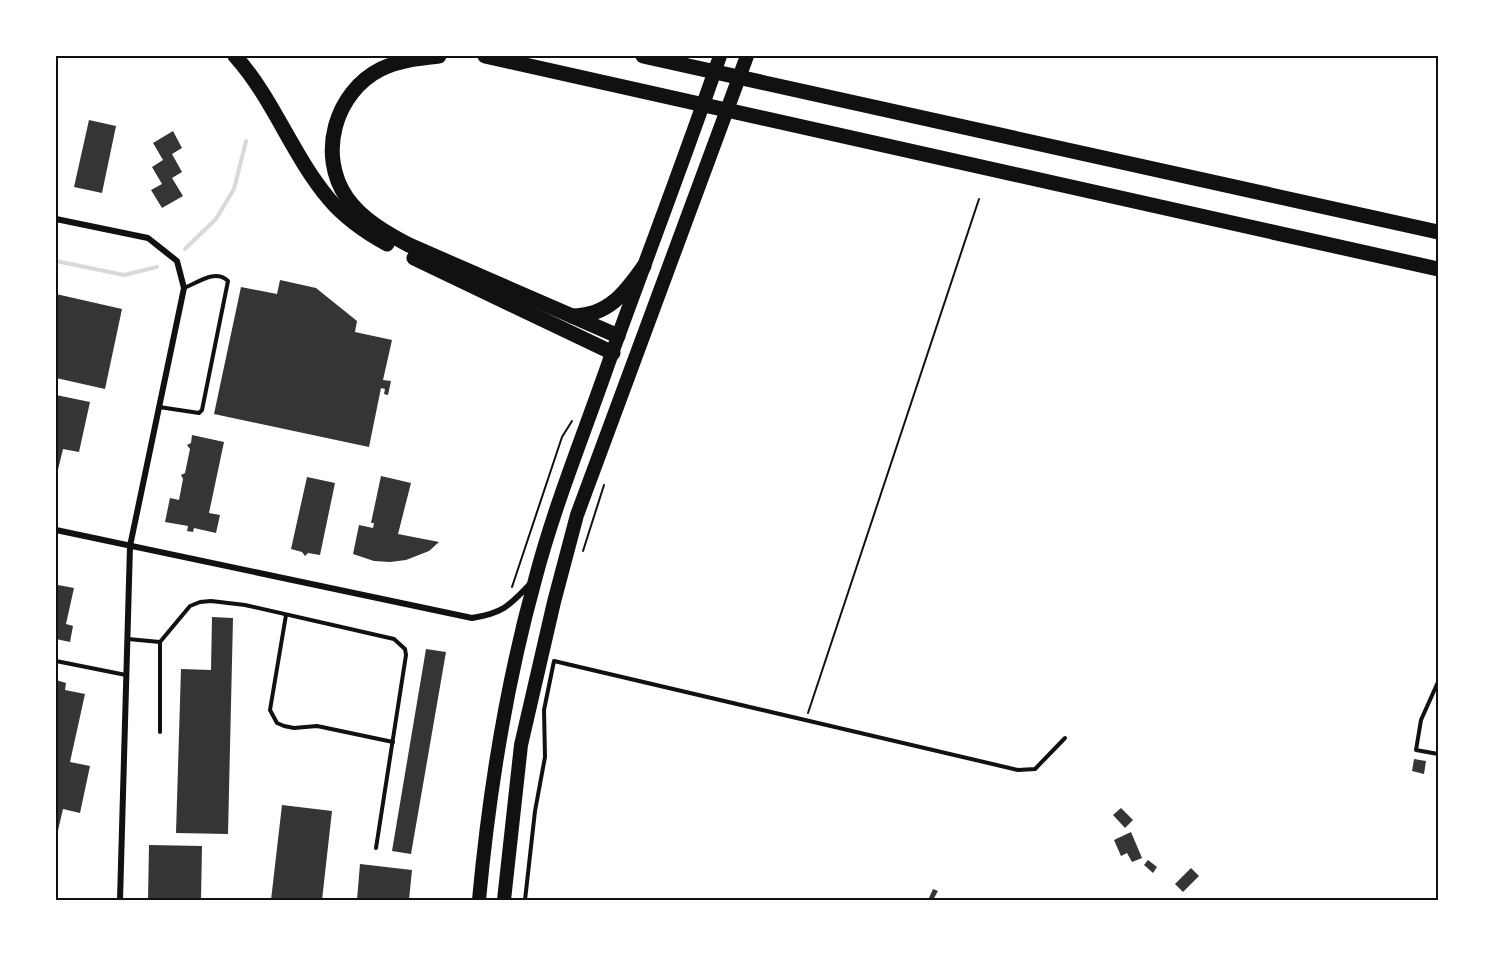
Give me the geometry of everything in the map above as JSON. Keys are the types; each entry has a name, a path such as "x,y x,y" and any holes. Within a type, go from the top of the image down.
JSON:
{"highway":[{"path":"235,56 260,88 320,188 339,210 374,237 407,255 613,353"},
{"path":"439,56 401,62 381,69 360,84 348,97 337,120 333,137 333,160 342,191 361,213 397,239 618,336"},
{"path":"485,56 1438,268"},
{"path":"643,56 1438,232"},
{"path":"572,316 592,314 612,304 623,294 644,266"}],"main road":[{"path":"478,900 497,747 535,579 558,503 720,56"},
{"path":"504,900 521,745 577,515 747,56"},
{"path":"618,336 637,350"},
{"path":"613,353 637,350"}],"street":[{"path":"56,219 148,238 177,261 184,288 130,546 120,900"},
{"path":"56,530 472,618 490,615 508,607 535,579"}],"lane":[{"path":"159,407 199,413 202,410 228,281 223,276 214,274 184,288"},
{"path":"160,732 160,642 190,606 200,602 245,605 394,639 405,649 406,656 376,848"},
{"path":"286,615 270,710 273,717 284,726 294,728 317,726 393,742"},
{"path":"127,639 160,642"},
{"path":"56,660 126,675"},
{"path":"525,900 535,811 544,757 544,710 554,661 1018,770 1035,769 1065,738"},
{"path":"1438,682 1421,720 1416,750 1438,754"}],"path":[{"path":"806,719 979,199"},
{"path":"510,590 514,584 562,436 573,420"},
{"path":"581,556 606,477"}],"building":[{"path":"89,120 116,126 102,193 74,187"},
{"path":"173,131 182,148 172,154 182,172 172,178 183,196 162,208 151,190 162,184 152,167 163,160 153,143"},
{"path":"280,280 316,288 357,321 355,332 392,340 383,380 391,381 388,395 384,394 385,389 381,388 369,447 214,414 241,287 277,294"},
{"path":"56,294 122,309 105,389 56,378"},
{"path":"56,395 90,402 79,452 63,449 56,478"},
{"path":"192,435 224,442 209,513 220,515 216,533 194,528 193,532 187,531 188,526 165,522 170,498 179,500 183,479 181,475 185,473 190,449 187,445 191,443"},
{"path":"381,476 411,483 398,534 439,542 429,551 406,560 390,562 374,561 353,554 359,525 373,528 374,523 371,523"},
{"path":"307,477 335,483 320,555 308,553 305,556 302,552 291,549"},
{"path":"58,585 74,588 66,624 73,626 70,642 56,639"},
{"path":"212,617 233,618 228,834 176,833 181,669 211,670"},
{"path":"426,649 446,652 411,854 392,851"},
{"path":"56,680 66,683 65,690 85,694 70,762 90,766 80,813 63,809 56,839"},
{"path":"1414,759 1426,761 1424,774 1412,771"},
{"path":"282,805 332,811 322,900 271,900"},
{"path":"1121,808 1133,820 1125,828 1113,815"},
{"path":"1131,832 1142,858 1132,862 1127,853 1121,856 1114,840"},
{"path":"149,845 202,846 201,900 148,900"},
{"path":"1148,860 1157,867 1153,873 1144,865"},
{"path":"360,864 412,870 409,900 357,900"},
{"path":"1191,868 1199,876 1183,892 1175,884"},
{"path":"933,889 938,891 933,900 928,900"}],"waterway":[{"path":"185,249 216,219 234,189 246,141"},
{"path":"56,261 124,275 157,267"}]}
